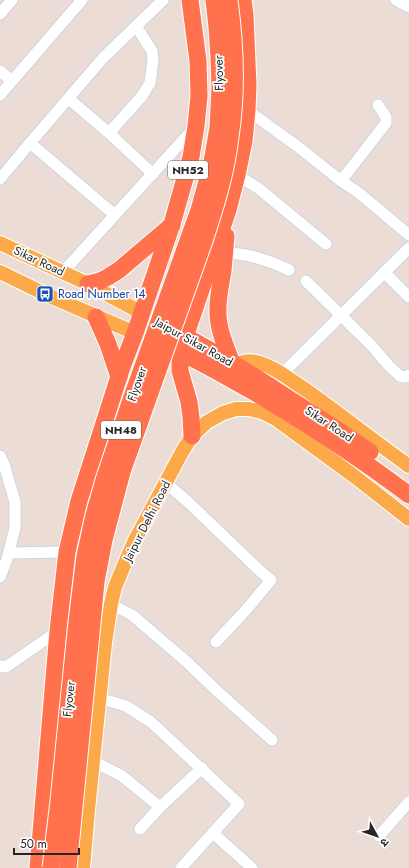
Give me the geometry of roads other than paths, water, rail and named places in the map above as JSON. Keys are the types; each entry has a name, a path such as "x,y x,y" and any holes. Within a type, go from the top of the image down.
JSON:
{"highway":[{"name":"NH52","path":"135,333 172,224 191,156 196,126 199,96 198,61 190,0"},
{"name":"Flyover","path":"51,868 85,556 94,514 132,397 199,210 211,167 218,128 220,87 214,0"},
{"name":"Flyover","path":"68,868 96,582 104,540 122,472 204,241 224,173 234,100 234,61 229,0"},
{"path":"192,436 189,402 180,371 180,352 228,210 238,175 244,141 247,110 248,65 243,0"},
{"path":"228,210 223,272 219,291 218,308 222,337 238,366"},
{"path":"88,284 104,279 119,270 172,224"},
{"name":"Jaipur Sikar Road","path":"142,313 238,366"},
{"path":"96,317 108,344 119,377"},
{"path":"38,868 58,631 67,552 79,501 119,377 135,333 180,352 221,373 326,436 376,470 409,495"},
{"name":"Sikar Road","path":"238,366 334,427 409,481"}],"main road":[{"name":"Sikar Road","path":"0,243 88,284 142,313"},
{"path":"0,272 45,294 135,333"},
{"path":"238,366 245,361 254,361 268,366 282,374 409,466"},
{"name":"Jaipur Delhi Road","path":"83,868 105,643 115,587 134,542 192,436 208,422 223,413 236,409 249,409 262,412 276,419 342,467 409,519"}],"street":[{"path":"0,14 12,0"},
{"path":"0,95 82,0"},
{"path":"0,180 103,58 163,0"},
{"path":"396,0 409,7"},
{"path":"109,133 142,96 150,83 153,60 152,51 136,26"},
{"path":"0,71 12,81"},
{"path":"69,99 109,133 153,174"},
{"path":"341,181 386,123 386,117 378,105"},
{"path":"247,110 358,193 409,235"},
{"path":"63,272 196,126"},
{"path":"30,143 115,215"},
{"path":"238,175 258,188 326,244"},
{"path":"282,374 409,248"},
{"path":"224,253 237,253 258,258 289,270"},
{"path":"384,272 409,297"},
{"path":"306,281 372,346 389,366 400,376 405,377 409,375"},
{"path":"0,456 4,464 15,502 15,528 8,559 0,577"},
{"path":"166,483 271,580 246,610 216,642"},
{"path":"9,553 67,552"},
{"path":"111,604 132,615 187,662 272,740"},
{"path":"0,666 6,668 58,631"},
{"path":"99,698 126,706 151,722 239,804 181,868"},
{"path":"93,761 122,776 160,807"},
{"path":"140,829 160,807 202,768"},
{"path":"379,836 409,802"},
{"path":"212,833 252,868"}],"place":[{"name":"Road Number 14","path":"45,294"}]}
